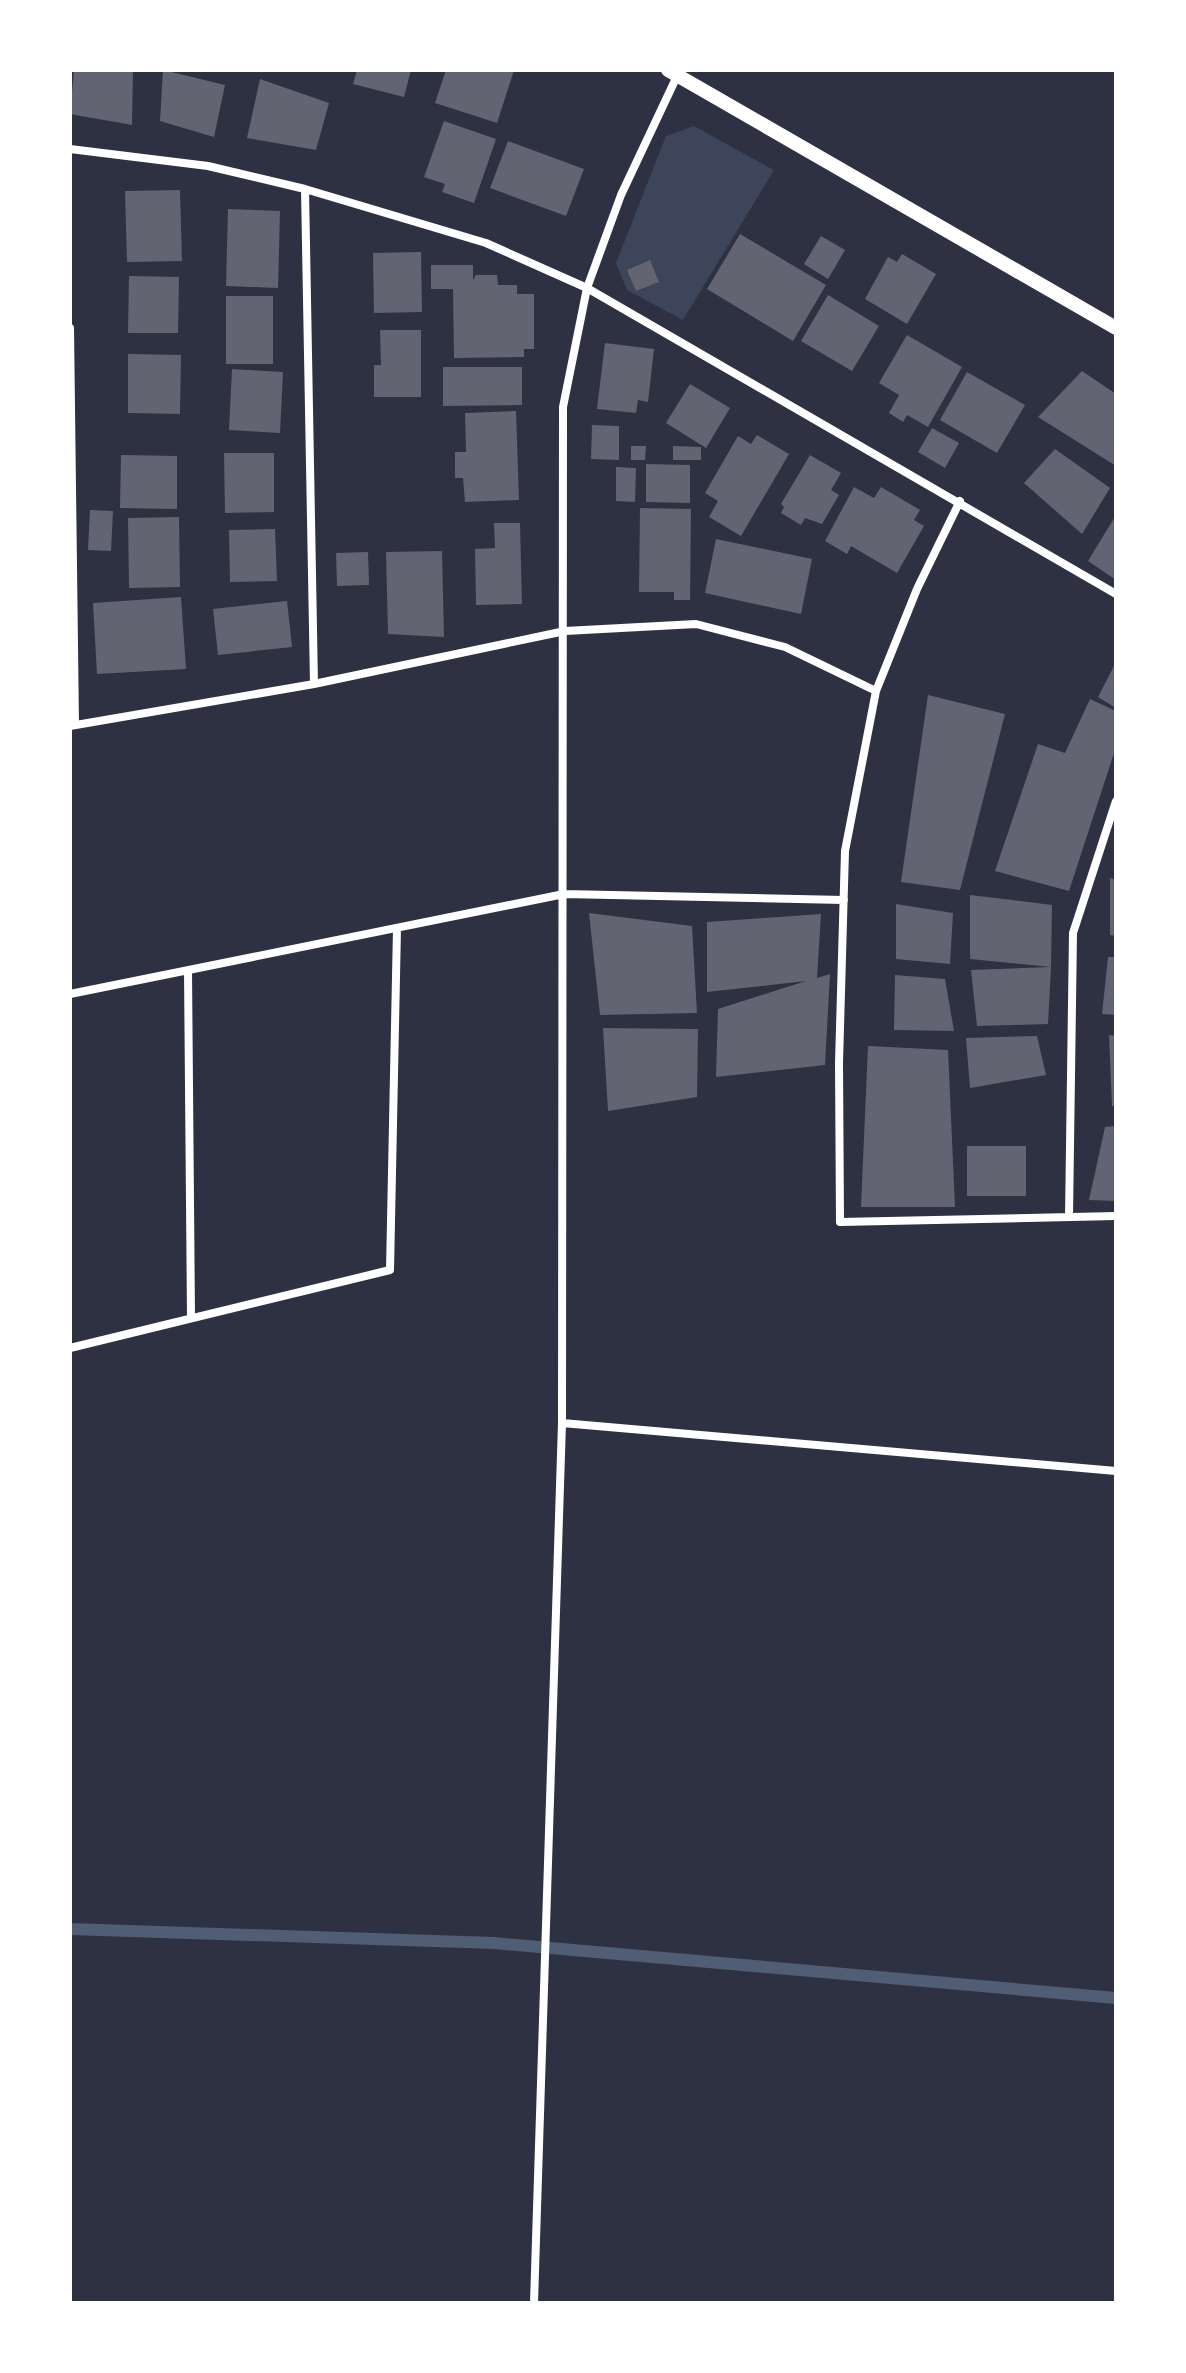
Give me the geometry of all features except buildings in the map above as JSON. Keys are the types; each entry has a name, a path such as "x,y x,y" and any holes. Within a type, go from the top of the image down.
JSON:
{"street":[{"path":"534,2303 562,1423 563,407 587,288 621,195 676,71 1116,328"},
{"path":"70,149 208,166 305,189 486,243 587,288 1116,594"},
{"path":"305,189 314,684"},
{"path":"70,328 72,726 314,684 565,631 696,624 785,647 876,691"},
{"path":"960,501 917,589 876,691 845,851 839,1063 840,1222 1116,1216"},
{"path":"1069,1217 1073,933 1116,801"},
{"path":"70,994 564,894 844,900"},
{"path":"70,1348 390,1270 397,928"},
{"path":"188,970 191,1318"},
{"path":"562,1423 1116,1471"}],"shaded area":[{"path":"694,126 774,170 683,320 627,290 616,263 666,136"}],"waterway":[{"path":"70,1929 494,1943 1116,1998"}]}
